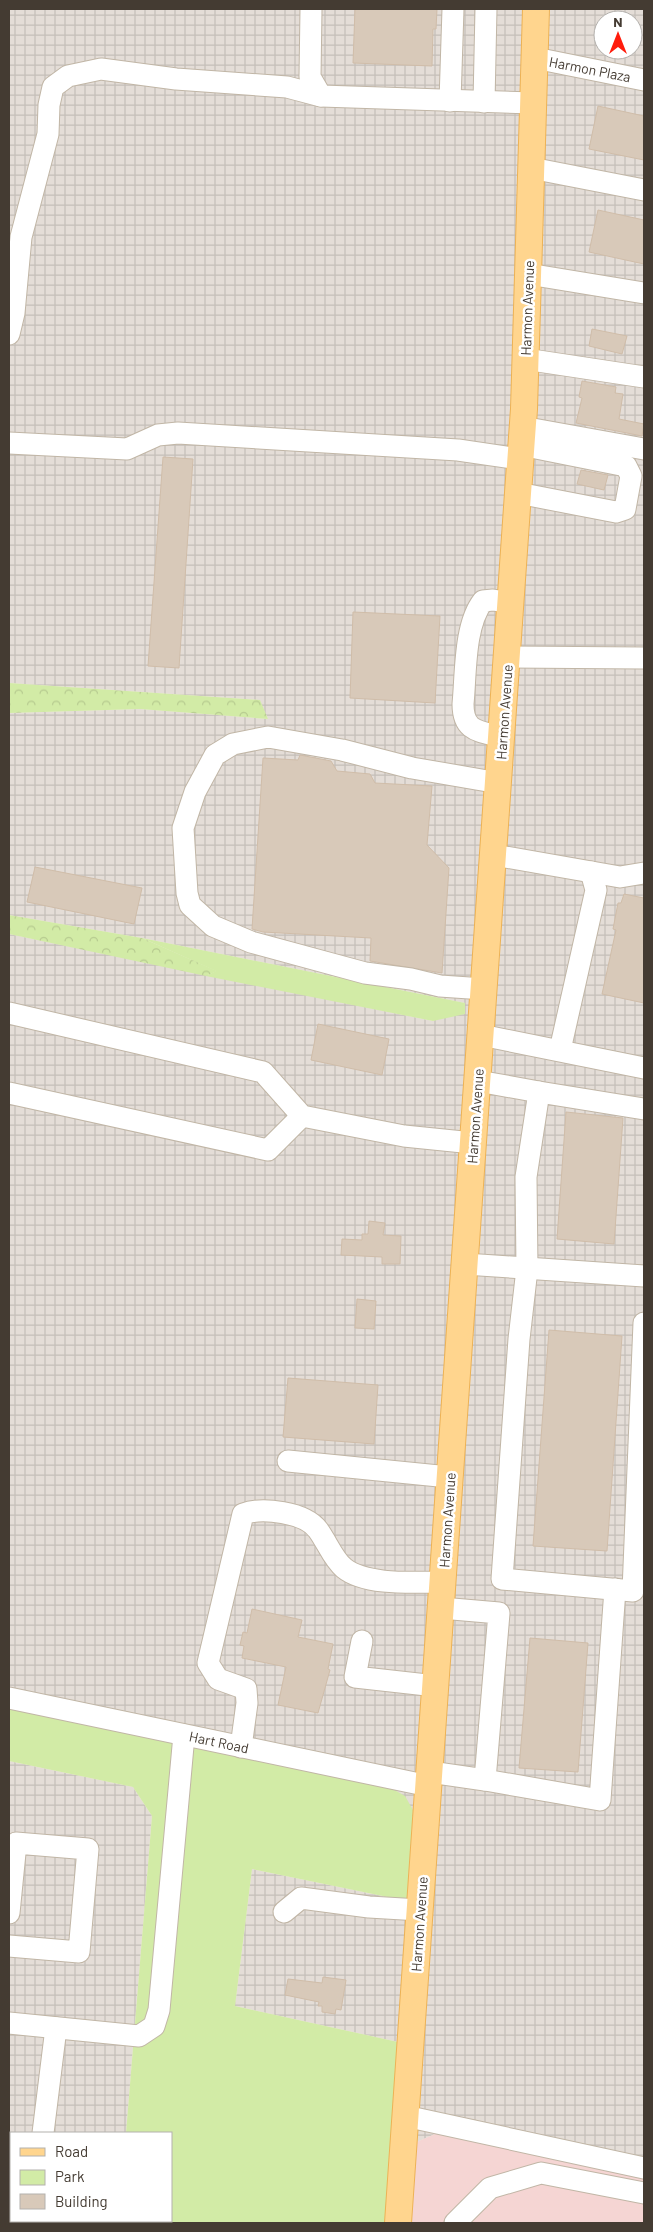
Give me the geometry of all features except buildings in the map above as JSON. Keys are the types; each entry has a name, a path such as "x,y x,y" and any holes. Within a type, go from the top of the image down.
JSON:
{"main road":[{"name":"Harmon Avenue","path":"398,2223 518,493 525,359 536,9"}],"street":[{"path":"311,9 310,77 321,96"},
{"path":"450,101 453,9"},
{"path":"484,102 486,9"},
{"name":"Harmon Plaza","path":"535,58 644,80"},
{"path":"9,334 14,313 21,236 48,134 49,105 53,87 68,76 101,69 176,79 287,87 321,96 534,104"},
{"path":"531,168 644,190"},
{"path":"528,274 644,293"},
{"path":"525,359 644,377"},
{"path":"9,443 127,449 158,435 178,433 458,450 521,444 644,449"},
{"path":"518,493 616,512 624,509 631,476 626,466 608,460 521,444"},
{"path":"502,737 475,731 467,725 463,716 471,624 475,610 482,602 493,600 511,603"},
{"path":"507,656 644,658"},
{"path":"484,989 440,986 410,978 366,973 252,942 213,926 190,905 183,828 196,792 215,755 233,744 268,737 342,750 412,768 499,783"},
{"path":"494,855 620,877 644,873"},
{"path":"560,1050 596,890 591,872"},
{"path":"9,1013 263,1072 302,1116 404,1136 473,1144"},
{"path":"481,1035 644,1068"},
{"path":"478,1081 644,1109"},
{"path":"485,1780 502,1579 518,1349 526,1269 526,1177 539,1092"},
{"path":"9,1094 268,1150 302,1116"},
{"path":"465,1264 644,1276"},
{"path":"502,1579 631,1593 644,1323"},
{"path":"288,1461 450,1477"},
{"path":"241,1747 247,1703 246,1689 218,1679 208,1663 243,1514 255,1509 300,1516 317,1528 344,1568 365,1578 408,1582 443,1582"},
{"name":"Hart Road","path":"9,1698 241,1747 430,1779 485,1780 600,1800 631,1593"},
{"path":"441,1608 499,1613"},
{"path":"362,1641 355,1677 436,1686"},
{"path":"9,2023 139,2036 154,2026 158,2010 184,1735"},
{"path":"9,1913 16,1843 88,1848 79,1952 9,1946"},
{"path":"284,1912 301,1898 369,1907 420,1910"},
{"path":"43,2132 56,2028"},
{"path":"406,2116 644,2168"},
{"path":"455,2223 490,2188 541,2173 644,2193"}],"shaded area":[{"path":"9,9 644,9 644,2179 442,2131 412,2144 398,2042 235,2006 252,1869 407,1901 9,1706 9,934 433,1021 465,1003 142,938 9,915 9,713 140,709 268,719 259,700 9,683"},
{"path":"9,1761 133,1787 152,1816 126,2132 10,2132 10,2222 118,2222 9,2223"},
{"path":"442,2131 644,2179 644,2223 406,2223 412,2144"}],"green space":[{"path":"9,683 260,700 268,719 140,709 9,713"},
{"path":"9,915 142,938 217,971 206,976 9,934"},
{"path":"142,938 465,1003 465,1014 433,1021 206,976 216,971"},
{"path":"9,1706 391,1788 405,1796 413,1810 407,1901 252,1869 235,2006 398,2042 387,2223 118,2223 172,2222 172,2132 126,2132 152,1816 133,1787 9,1761"}]}
